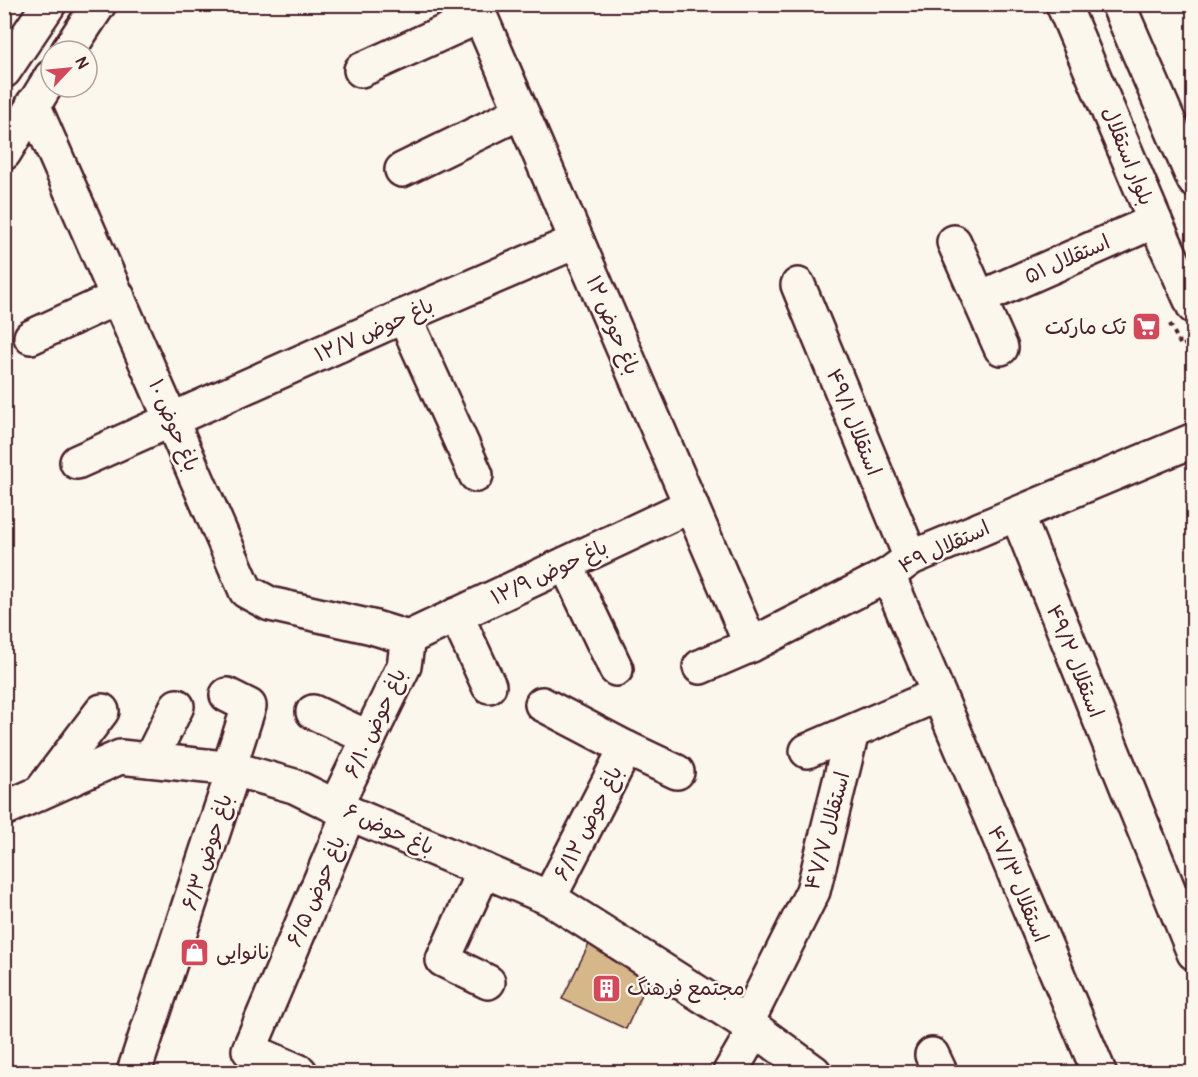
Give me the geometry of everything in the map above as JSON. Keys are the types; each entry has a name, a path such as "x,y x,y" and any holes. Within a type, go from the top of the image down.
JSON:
{"street":[{"path":"6,65 49,4"},
{"path":"76,39 99,4"},
{"name":"بلوار استقلال","path":"1063,4 1155,221 1180,313"},
{"path":"1118,4 1194,180"},
{"path":"361,70 477,10"},
{"name":"۱۲ باغ حوض","path":"477,10 751,645"},
{"path":"4,153 39,95"},
{"name":"۱۰ باغ حوض","path":"33,104 246,591 270,604 372,627 408,638"},
{"path":"402,170 521,112"},
{"path":"1121,137 1166,117"},
{"name":"۵۱ استقلال","path":"980,297 1155,221"},
{"name":"۱۲/۷ باغ حوض","path":"77,462 404,316 577,242"},
{"path":"954,242 1001,348"},
{"name":"۴۹/۱ استقلال","path":"798,285 899,566 937,696"},
{"path":"31,337 118,297"},
{"path":"404,316 476,476"},
{"name":"۴۹ استقلال","path":"700,668 751,645 899,566 1194,440"},
{"name":"۱۲/۹ باغ حوض","path":"408,638 691,505"},
{"name":"۴۹/۲ استقلال","path":"1017,514 1194,953"},
{"path":"566,564 616,669"},
{"path":"456,615 489,687"},
{"name":"۶/۱۰ باغ حوض","path":"343,809 369,738 404,666 408,638"},
{"name":"۶/۳ باغ حوض","path":"134,1072 232,768 249,706 227,695"},
{"path":"807,751 937,696"},
{"name":"۴۷/۳ استقلال","path":"937,696 1099,1072"},
{"path":"542,704 677,772"},
{"path":"150,760 177,706"},
{"path":"40,793 102,711"},
{"path":"313,712 369,738"},
{"name":"۴۷/۷ استقلال","path":"730,1072 813,891 852,732"},
{"name":"۶/۱۲ باغ حوض","path":"549,898 626,748"},
{"name":"۶ باغ حوض","path":"4,809 120,757 232,768 294,786 549,898 750,1026 814,1072"},
{"name":"۶/۵ باغ حوض","path":"300,1072 249,1050 343,809"},
{"path":"484,870 443,960 488,982"}],"path":[{"path":"1180,313 1181,346 1194,341"}],"building":[{"name":"مجتمع فرهنگ","path":"591,940 650,977 626,1029 562,999"}],"place":[{"name":"تک مارکت","path":"1147,327"},
{"name":"نانوایی","path":"195,952"},
{"name":"مجتمع فرهنگ","path":"606,988"}]}
